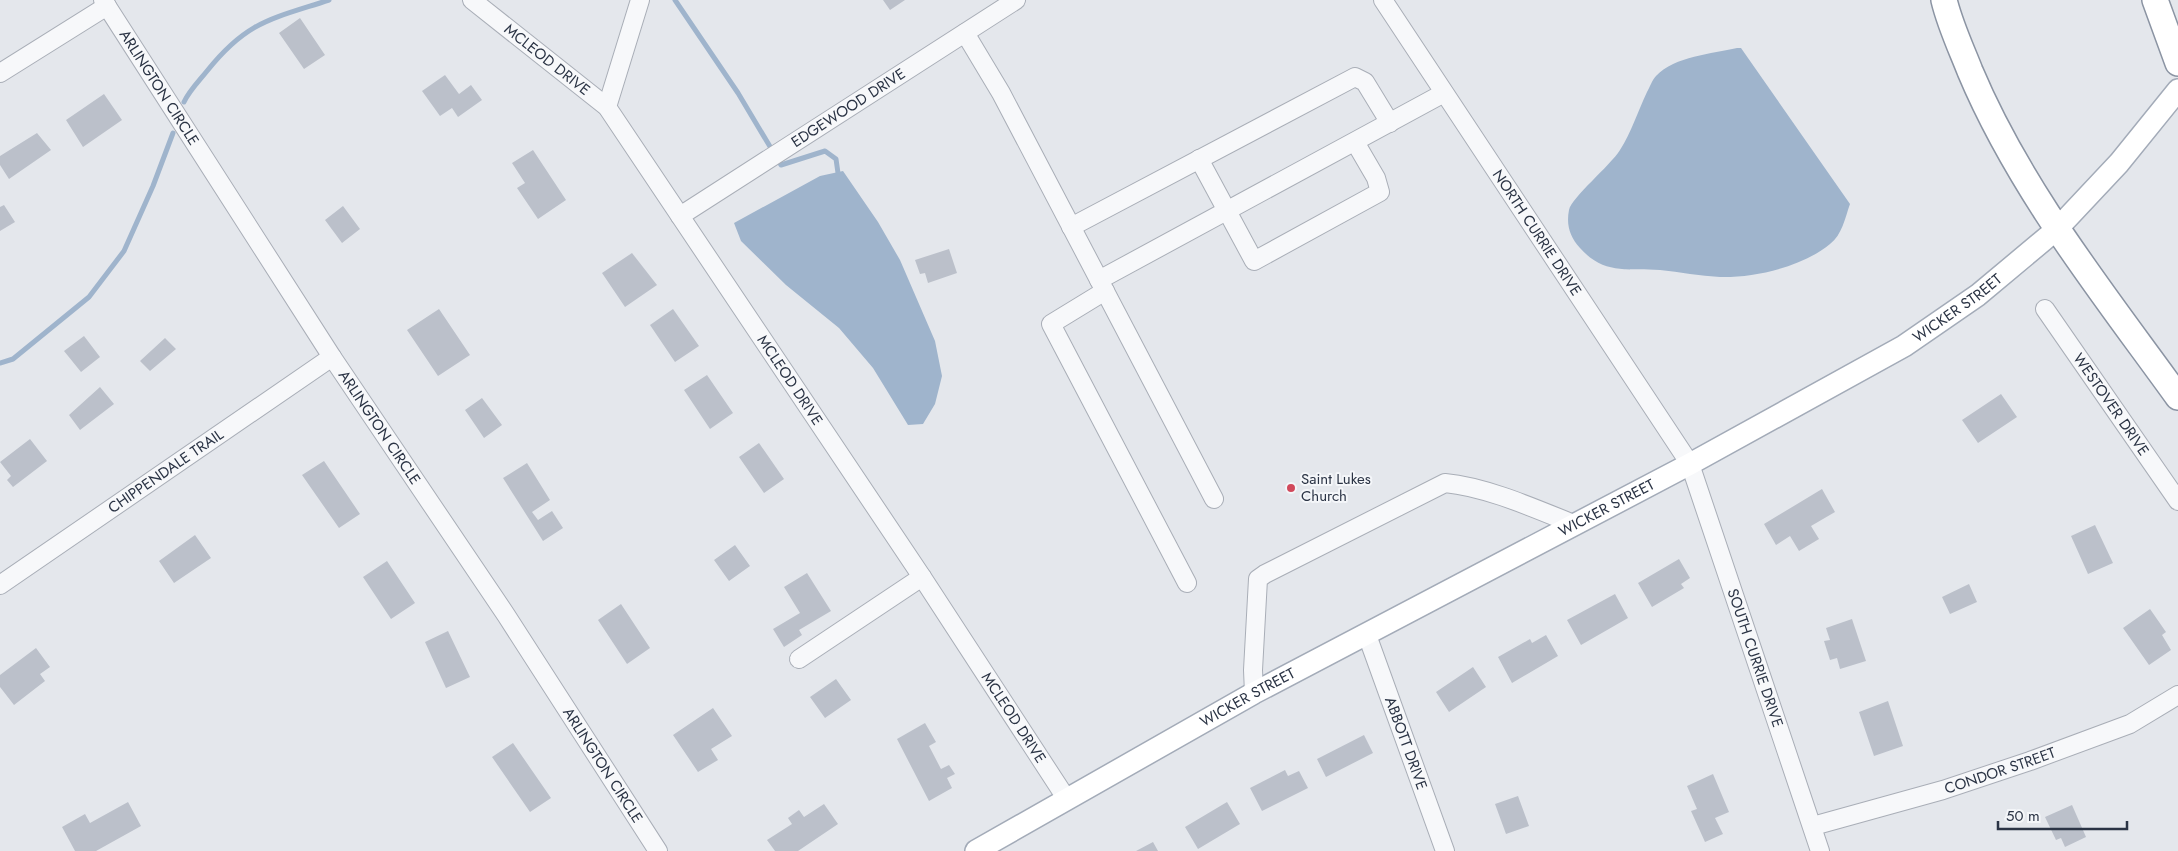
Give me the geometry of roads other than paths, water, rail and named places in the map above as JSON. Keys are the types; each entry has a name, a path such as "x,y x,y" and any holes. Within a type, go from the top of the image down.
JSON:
{"highway":[{"path":"1944,0 1948,18 1988,114 2057,229 2178,397"},
{"path":"2157,7 2178,63"}],"main road":[{"name":"WICKER STREET","path":"976,851 1066,798 1254,693 1576,525 1904,346 1978,296 2057,229 2119,163 2178,90"}],"street":[{"name":"MCLEOD DRIVE","path":"472,0 606,107 922,577 1066,798"},
{"path":"606,107 640,0"},
{"name":"EDGEWOOD DRIVE","path":"680,216 1016,0"},
{"name":"NORTH CURRIE DRIVE","path":"1383,0 1690,464"},
{"path":"0,72 105,3"},
{"name":"ARLINGTON CIRCLE","path":"105,3 332,357 506,615 658,851"},
{"path":"965,33 1001,93 1214,499"},
{"path":"1071,227 1356,78 1365,82 1390,123"},
{"path":"1187,583 1051,324 1102,286 1226,211 1444,93"},
{"path":"1199,160 1254,261 1380,192 1376,178 1355,142"},
{"name":"WESTOVER DRIVE","path":"2045,309 2178,501"},
{"name":"CHIPPENDALE TRAIL","path":"0,585 332,357"},
{"name":"SOUTH CURRIE DRIVE","path":"1690,464 1820,851"},
{"path":"1254,693 1253,670 1258,579 1265,574 1445,483 1472,489 1540,510 1576,525"},
{"path":"799,659 922,577"},
{"name":"ABBOTT DRIVE","path":"1367,635 1445,851"},
{"name":"CONDOR STREET","path":"1813,826 1944,790 2030,761 2130,724 2178,695"}],"water":[{"path":"1741,48 1850,204 1843,226 1837,236 1830,244 1807,259 1763,273 1734,277 1617,268 1598,263 1589,257 1571,235 1568,221 1569,210 1577,197 1620,150 1655,78 1664,69 1683,60"},
{"path":"843,171 878,222 900,260 935,341 942,376 935,404 923,424 908,425 873,368 839,328 786,285 741,241 734,223 820,176"}],"waterway":[{"path":"184,102 194,86 221,54 235,41 261,24 329,0"},
{"path":"675,0 738,93 781,165 825,151 836,159 838,173"},
{"path":"0,363 13,359 89,297 124,251 153,186 173,133"}],"place":[{"name":"Saint Lukes Church","path":"1291,488"}]}
